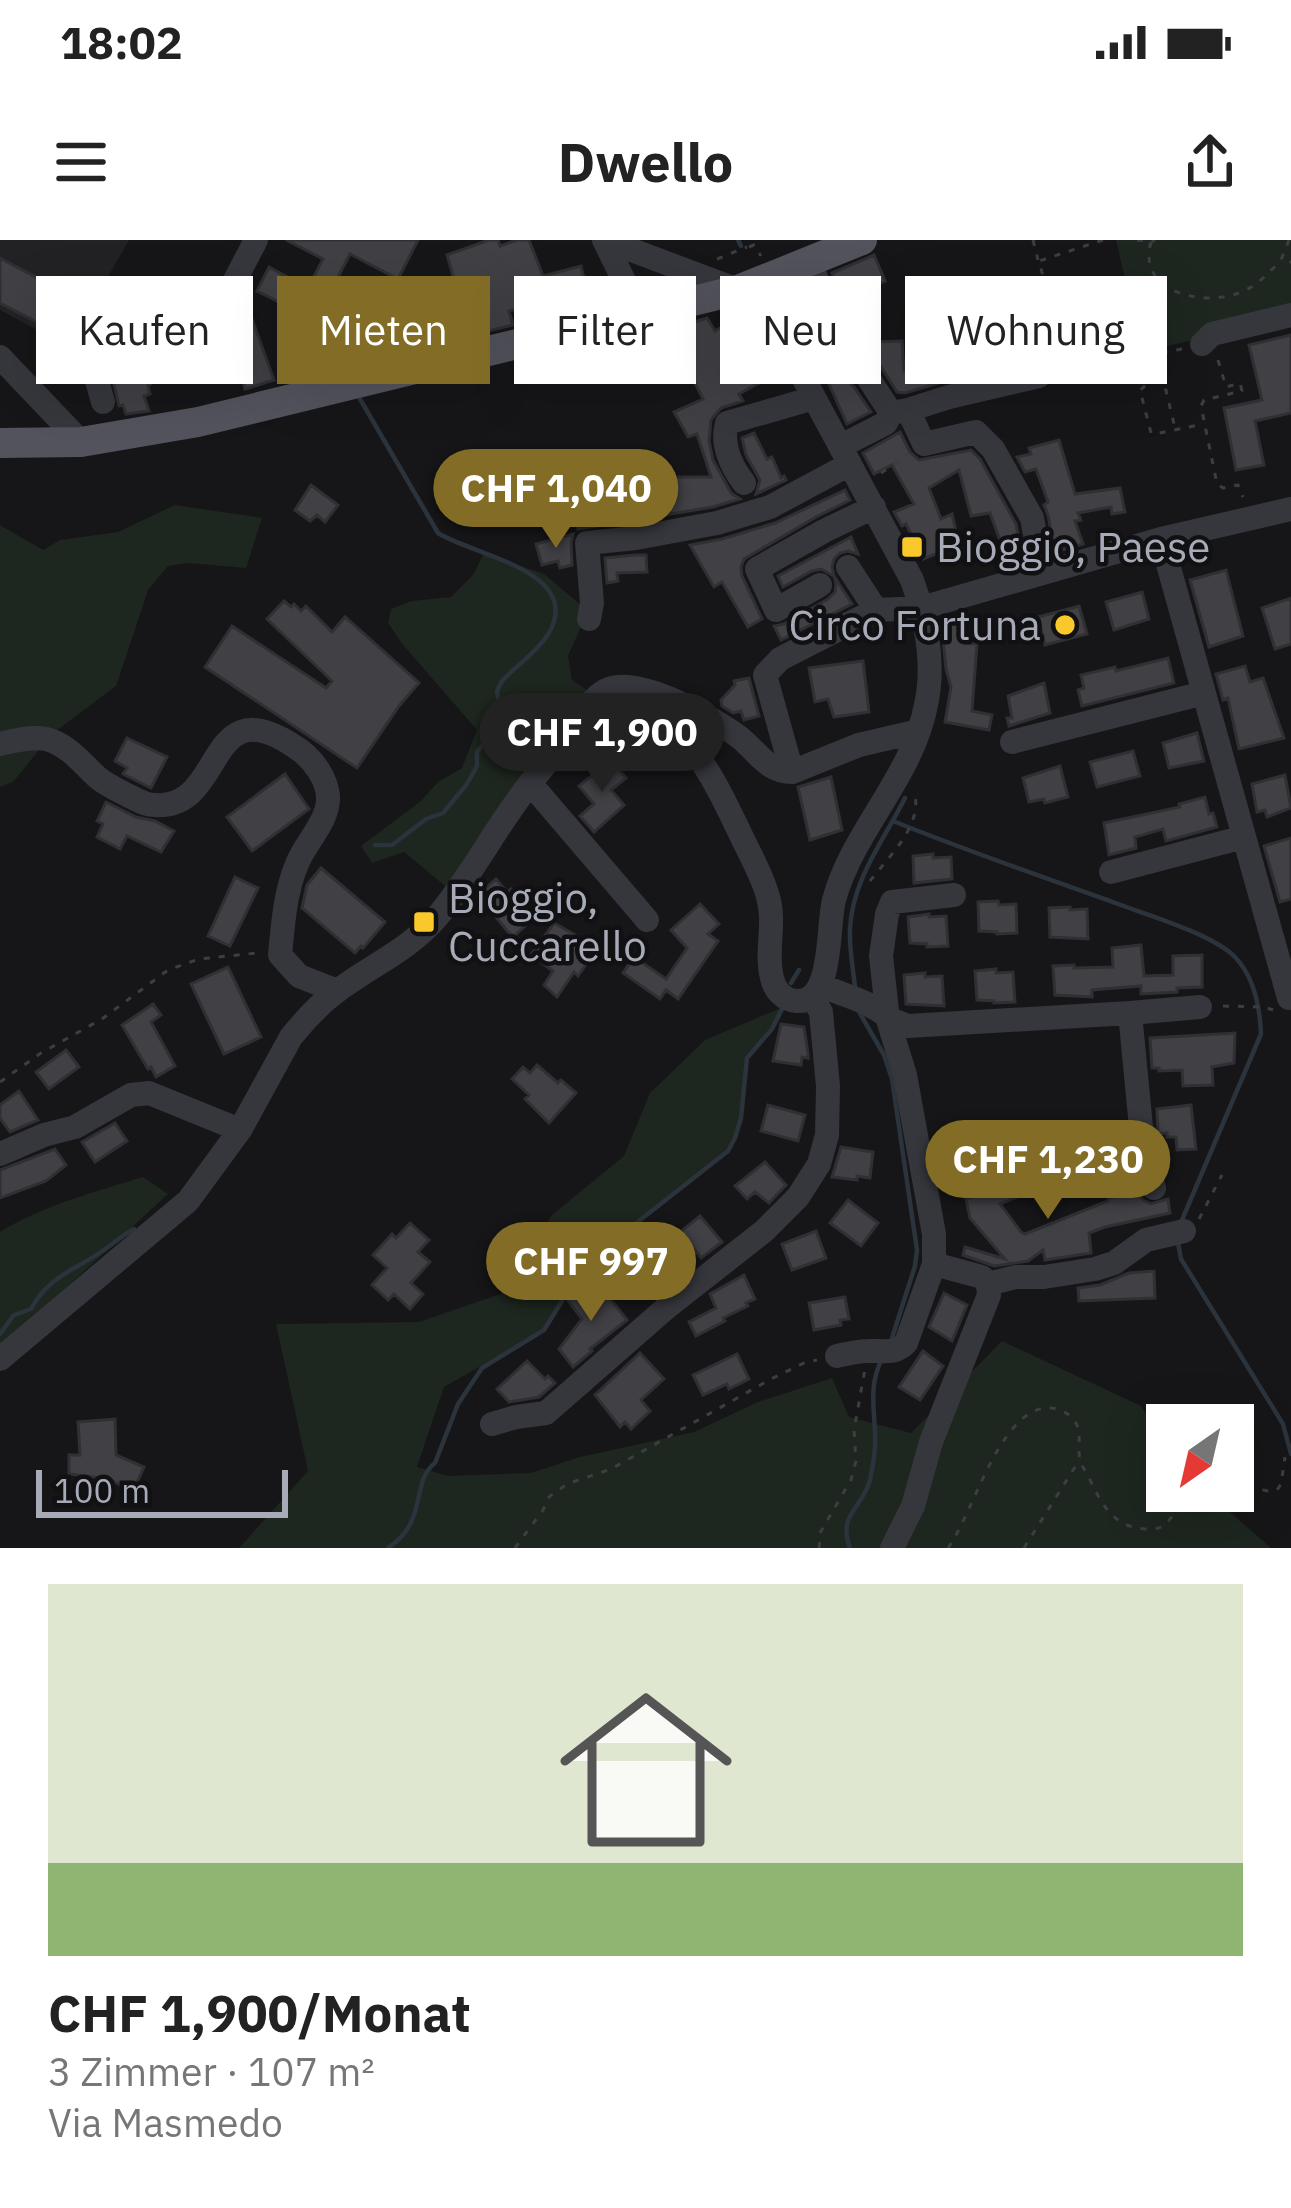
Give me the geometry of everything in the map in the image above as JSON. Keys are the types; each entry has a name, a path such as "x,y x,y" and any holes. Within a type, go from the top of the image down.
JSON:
{"main road":[{"path":"762,276 862,240"},
{"path":"0,443 81,442 198,422 720,288"}],"street":[{"path":"103,402 93,367 97,354 208,310 233,284 256,240"},
{"path":"604,240 720,279"},
{"path":"604,240 622,276"},
{"path":"810,262 848,356 924,444 976,432 993,449 1032,518 1042,572"},
{"path":"1201,348 1213,334 1291,315"},
{"path":"0,357 81,442"},
{"path":"492,1424 546,1413 786,1212 811,1179 824,1151 829,1111 817,991 834,898 907,762 926,707 929,670 921,608 912,580 804,384"},
{"path":"820,585 776,610 758,569 824,531 886,423 899,412 1005,384"},
{"path":"744,483 723,436 727,423 814,398"},
{"path":"589,619 592,602 586,545 590,542 699,527 857,476"},
{"path":"792,772 766,679 767,670 780,659 875,610 921,608 1161,539 1291,509"},
{"path":"1161,539 1289,998"},
{"path":"848,567 875,610"},
{"path":"562,747 597,697 609,688 629,686 647,690 734,733 777,770 792,772 859,745 919,731"},
{"path":"1012,742 1204,692"},
{"path":"0,1359 179,1211 240,1130 291,1037 337,991 424,931 455,894 530,783 562,747 603,715 625,709 649,714 693,746 712,775 767,893 772,982 790,1000 801,1001 817,991 856,1000 908,1026 1200,1007"},
{"path":"0,744 43,738 75,755 101,781 147,805 161,806 192,790 212,768 228,739 250,728 267,732 310,758 328,797 324,815 298,860 268,954 299,976 337,991"},
{"path":"530,783 647,920"},
{"path":"1111,872 1244,837"},
{"path":"837,1356 906,1343 934,1264 934,1234 904,1075 888,1019 881,956 889,907 897,900 954,896"},
{"path":"1130,1012 1143,1148 1154,1188"},
{"path":"0,1154 75,1127 140,1093 240,1130"},
{"path":"988,1284 1095,1269 1114,1263 1139,1243 1180,1232"},
{"path":"892,1548 913,1506 931,1442 988,1295 982,1277 934,1264"}],"path":[{"path":"1033,240 1043,276"},
{"path":"1039,261 1103,240"},
{"path":"1137,240 1153,241 1147,257 1152,274 1164,285 1206,298 1235,294 1261,281 1281,260 1288,240"},
{"path":"1281,260 1291,262"},
{"path":"1167,352 1201,348 1221,367 1226,386 1240,383 1242,391 1202,402 1219,487 1238,485 1247,519"},
{"path":"1144,384 1140,390 1150,433 1205,424"},
{"path":"1164,384 1175,429"},
{"path":"857,476 924,444"},
{"path":"870,881 912,821"},
{"path":"0,1082 97,1023 168,970 199,959 268,954"},
{"path":"1200,1007 1264,1007"},
{"path":"1180,1232 1198,1221 1222,1174"},
{"path":"819,1548 821,1531 851,1480 861,1384 880,1351"},
{"path":"515,1548 549,1497 567,1484 610,1469 803,1363 837,1356"},
{"path":"948,1548 993,1454 1024,1419 1049,1407 1076,1422 1080,1459 1024,1548"},
{"path":"1254,1489 1277,1490 1285,1457"},
{"path":"1080,1459 1115,1521 1151,1530 1164,1526 1174,1512"}],"shaded area":[{"path":"0,240 129,240 108,276 36,276 36,330 0,310"},
{"path":"1116,240 1291,240 1291,317 1167,346 1167,276 1124,276"},
{"path":"175,505 262,518 246,568 168,566 148,590 116,686 52,734 13,782 0,787 0,525 43,550 60,540 118,532"},
{"path":"484,553 544,574 588,611 568,656 572,680 597,697 455,894 404,852 372,863 361,846 462,768 477,730 404,646 388,623 391,609 412,601 451,597 473,575"},
{"path":"783,1007 772,1029 747,1058 741,1118 728,1151 611,1243 575,1280 544,1330 444,1387 417,1467 448,1476 531,1473 694,1432 758,1402 832,1378 849,1417 911,1433 1002,1341 1141,1406 1146,1414 1146,1512 1230,1512 1271,1548 239,1548 308,1471 276,1324 419,1322 509,1291 552,1215 624,1156 650,1093 705,1040"},
{"path":"143,1177 168,1194 0,1344 0,1232 51,1207"}],"building":[{"path":"286,240 418,240 400,276 350,254 338,276 314,276 323,259"},
{"path":"489,240 498,240 500,246 529,240 543,276 514,276 514,310 509,311 513,325 490,330 490,276 453,276 447,255"},
{"path":"874,255 885,281 881,283 881,276 832,273"},
{"path":"0,258 36,277 36,322 0,303"},
{"path":"581,266 583,276 543,276"},
{"path":"269,267 286,276 277,276 277,301 257,291"},
{"path":"707,318 715,331 720,328 720,384 757,384 739,394 743,401 721,408 711,420 713,460 731,493 740,499 578,529 594,524 594,510 669,507 668,477 711,477 697,434 688,437 674,412 703,399 695,384 696,321"},
{"path":"253,322 274,380 245,389 244,384 253,384"},
{"path":"1291,335 1291,413 1255,421 1264,465 1236,470 1224,408 1262,400 1249,345"},
{"path":"902,341 905,384 935,384 897,392 881,367 881,342"},
{"path":"114,384 150,384 150,394 144,396 149,411 126,414 123,405 119,406"},
{"path":"829,384 851,384 871,412 847,424"},
{"path":"900,432 919,460 971,450 1016,524 1019,540 1001,543 990,513 971,516 959,470 929,488 941,519 952,514 959,545 923,559 906,524 902,526 894,512 914,504 892,465 874,474 863,453"},
{"path":"754,433 767,459 772,457 786,480 756,494 760,480 742,438"},
{"path":"1059,440 1075,494 1120,488 1125,512 1112,514 1111,507 1078,513 1081,520 1075,521 1083,544 1055,552 1044,505 1048,502 1036,469 1025,472 1017,457 1031,454 1029,448"},
{"path":"311,485 338,505 325,522 317,515 310,521 295,510"},
{"path":"845,490 850,500 744,559 742,576 762,619 748,627 722,582 714,587 690,545 775,523"},
{"path":"573,534 572,565 560,568 558,561 542,565 536,544"},
{"path":"851,537 858,554 840,553 834,559 834,576 821,569 783,587 778,576"},
{"path":"646,555 647,572 617,573 618,581 607,583 605,558"},
{"path":"1226,570 1243,636 1209,647 1190,580"},
{"path":"834,576 852,604 781,640 774,626 828,599 835,592"},
{"path":"1142,592 1149,619 1114,630 1106,602"},
{"path":"1291,598 1291,644 1275,649 1262,608"},
{"path":"284,601 301,611 306,606 332,632 345,617 419,683 357,768 205,667 232,626 326,688 332,681 267,619"},
{"path":"1079,606 1087,634 1045,645 1038,617"},
{"path":"941,619 962,621 965,643 977,644 972,711 992,715 989,730 945,722 951,687"},
{"path":"1168,658 1174,683 1082,706 1081,675"},
{"path":"863,661 869,712 834,717 828,699 815,702 809,668"},
{"path":"1245,666 1250,682 1263,678 1284,738 1239,749 1228,698 1223,700 1216,674"},
{"path":"749,678 759,716 744,720 741,711 733,713 721,700 734,681"},
{"path":"1044,683 1050,713 1009,726 1008,696"},
{"path":"1197,733 1204,761 1169,768 1163,743"},
{"path":"127,738 167,757 151,788 123,774 127,768 115,761"},
{"path":"1133,751 1140,776 1097,787 1090,762"},
{"path":"611,760 626,778 611,790 624,805 594,832 580,816 594,804 579,786"},
{"path":"1060,766 1068,797 1029,802 1023,778"},
{"path":"285,774 309,809 252,851 227,817"},
{"path":"1285,775 1291,808 1267,817 1265,810 1257,812 1252,784"},
{"path":"831,777 842,830 810,840 798,787"},
{"path":"1205,797 1217,827 1166,841 1163,829 1135,837 1136,848 1109,855 1104,823"},
{"path":"106,802 174,831 161,852 127,836 120,849 97,837 103,824 97,821"},
{"path":"1291,838 1291,899 1280,902 1264,846"},
{"path":"933,854 933,858 951,857 952,879 914,883 913,856"},
{"path":"321,868 385,922 355,953 302,908 307,885"},
{"path":"235,877 258,888 230,946 208,936"},
{"path":"496,879 536,916 514,936 478,895"},
{"path":"998,901 999,905 1016,904 1017,933 979,931 978,902"},
{"path":"700,904 719,924 708,934 718,941 678,999 666,990 660,999 623,973 634,957 666,979 687,948 671,930"},
{"path":"1049,908 1087,909 1088,939 1050,937"},
{"path":"946,916 948,946 910,943 908,917"},
{"path":"554,923 579,937 575,943 585,949 581,955 589,960 557,997 544,985 553,971 531,955"},
{"path":"1141,945 1144,976 1173,975 1173,956 1202,955 1202,987 1141,994 1141,986 1092,990 1092,997 1055,995 1053,966 1113,967 1112,948"},
{"path":"228,967 261,1037 224,1054 191,984"},
{"path":"996,969 996,973 1013,972 1015,1002 977,1000 975,971"},
{"path":"925,973 925,977 942,976 944,1006 906,1004 904,975"},
{"path":"153,1004 161,1015 151,1022 175,1066 156,1077 122,1025"},
{"path":"781,1024 804,1027 808,1058 802,1057 801,1065 773,1061"},
{"path":"1235,1033 1234,1063 1212,1067 1213,1085 1183,1086 1182,1070 1152,1068 1150,1038"},
{"path":"66,1050 79,1067 49,1089 36,1072"},
{"path":"537,1065 576,1093 549,1123 512,1079 523,1067 530,1073"},
{"path":"19,1091 38,1120 10,1132 0,1118 0,1105"},
{"path":"768,1105 805,1115 798,1141 761,1131"},
{"path":"1191,1105 1196,1149 1177,1150 1176,1137 1158,1134 1157,1109"},
{"path":"115,1123 127,1141 95,1162 82,1142"},
{"path":"841,1147 873,1152 870,1178 832,1177"},
{"path":"55,1149 66,1165 46,1181 0,1198 0,1170"},
{"path":"1045,1160 1054,1182 1000,1204 1025,1234 1108,1198 1129,1194 1138,1193 1151,1204 1168,1199 1170,1213 1089,1233 1091,1253 1045,1260 1043,1250 1028,1261 994,1266 963,1255 965,1247 1005,1259 970,1218 966,1199 1033,1172 1030,1164"},
{"path":"765,1162 786,1185 769,1203 755,1192 747,1199 735,1186"},
{"path":"848,1200 878,1223 861,1246 830,1223"},
{"path":"700,1216 722,1242 701,1258 689,1243 683,1248 674,1237"},
{"path":"410,1223 429,1240 418,1252 430,1262 411,1283 423,1294 410,1309 394,1294 388,1300 372,1285 387,1268 373,1255"},
{"path":"816,1231 826,1258 792,1270 782,1244"},
{"path":"623,1241 641,1262 650,1255 672,1282 650,1296 625,1264 617,1270 607,1258"},
{"path":"1154,1271 1155,1298 1079,1301 1078,1288"},
{"path":"744,1275 755,1299 696,1336 689,1322 716,1308 710,1294"},
{"path":"602,1288 627,1320 573,1367 559,1349 582,1319 566,1298 578,1289 586,1300"},
{"path":"944,1293 967,1305 952,1341 929,1327"},
{"path":"845,1297 849,1319 814,1330 809,1303"},
{"path":"923,1351 943,1366 920,1400 899,1387"},
{"path":"640,1353 664,1379 641,1400 650,1411 631,1429 625,1422 620,1427 595,1395"},
{"path":"737,1354 749,1379 703,1395 693,1375"},
{"path":"527,1361 555,1383 539,1397 509,1402 497,1389"},
{"path":"115,1419 116,1455 144,1467 133,1491 108,1479 69,1474 69,1455 80,1455 78,1422"}],"waterway":[{"path":"738,240 741,246"},
{"path":"360,399 438,533 538,580 551,594 556,612 544,640 502,681 497,691 498,726 477,752 477,766 467,784 443,813 426,819 392,845 375,845"},
{"path":"855,987 850,936 856,894 905,798"},
{"path":"893,821 1180,926 1225,949 1242,965 1255,993 1261,1034 1182,1220"},
{"path":"791,983 799,970"},
{"path":"388,1548 409,1526 427,1471 435,1463 458,1404 482,1368 544,1330 575,1280 611,1243 728,1151 741,1118 747,1058 772,1029 783,1007"},
{"path":"858,1010 892,1079 917,1250 892,1338"},
{"path":"0,1334 14,1315 31,1309 53,1282 134,1229"},
{"path":"1178,1243 1181,1259 1283,1424 1291,1454"},
{"path":"850,1548 849,1519 867,1490 872,1469 874,1386 882,1359"}],"place":[{"name":"Bioggio, Paese","path":"912,547"},
{"name":"Circo Fortuna","path":"1065,625"},
{"name":"Bioggio, Cuccarello","path":"424,922"}]}
